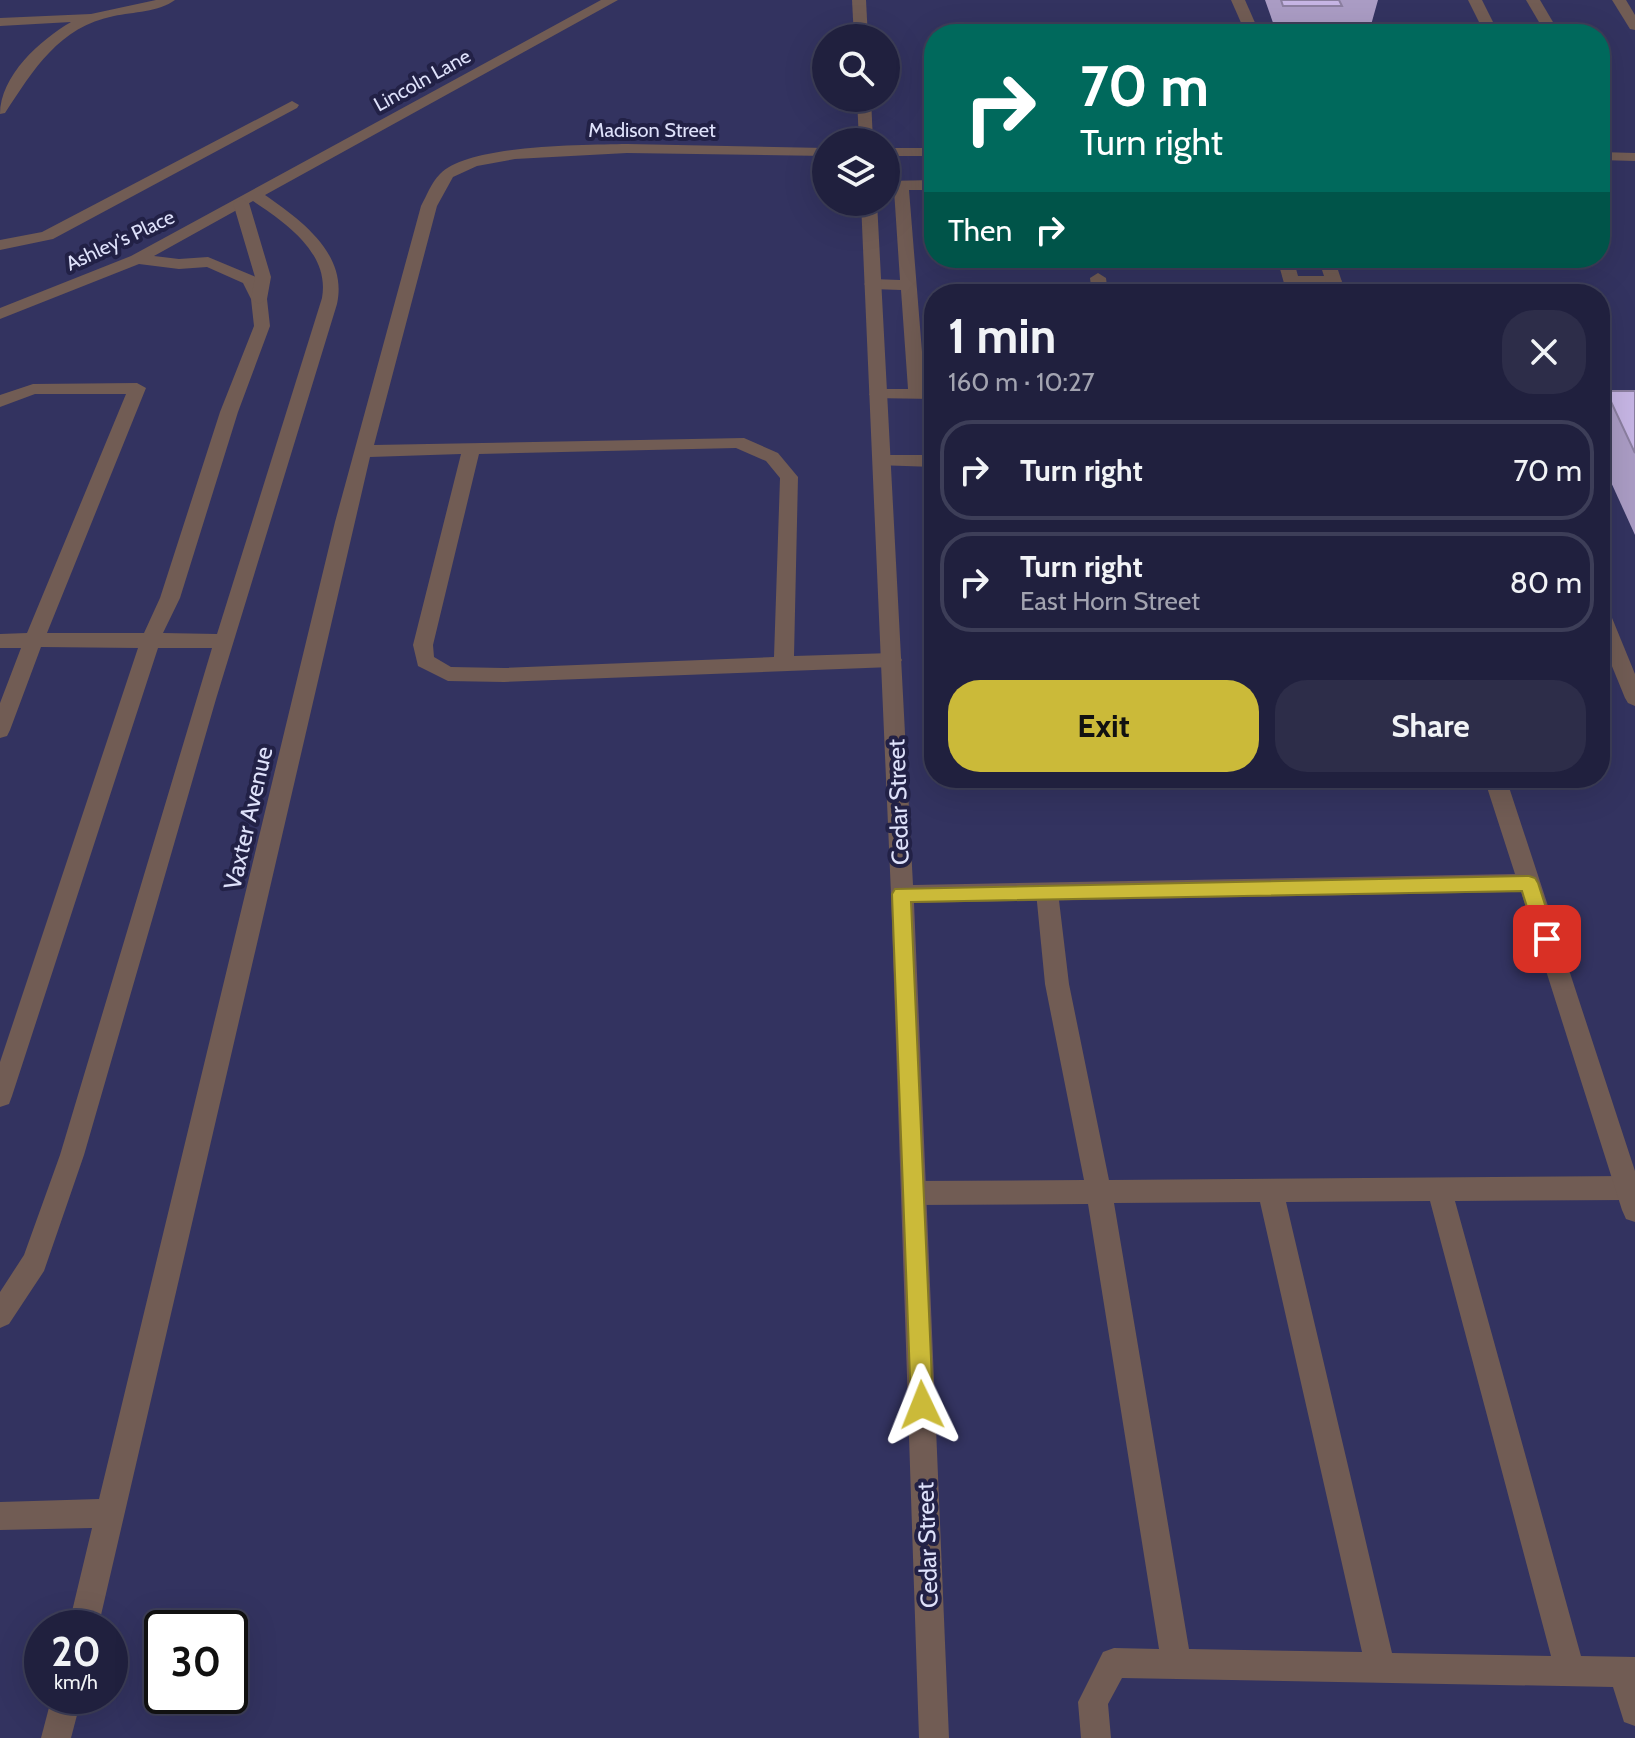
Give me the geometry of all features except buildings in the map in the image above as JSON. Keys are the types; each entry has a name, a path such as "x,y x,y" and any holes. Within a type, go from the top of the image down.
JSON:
{"street":[{"path":"0,22 95,17 150,7 168,0"},
{"name":"Lincoln Lane","path":"247,199 611,0"},
{"path":"859,0 860,24"},
{"path":"1238,0 1249,24"},
{"path":"1475,0 1487,24"},
{"path":"1533,0 1547,24"},
{"path":"1619,0 1635,26"},
{"path":"0,110 43,44 95,17"},
{"path":"0,245 47,236 292,105"},
{"name":"Madison Street","path":"478,159 503,154 578,150 812,152"},
{"path":"900,152 924,152"},
{"path":"1610,156 1635,157"},
{"name":"Vaxter Avenue","path":"87,1610 363,451 429,206 447,174 478,159"},
{"path":"900,185 924,185"},
{"path":"0,1096 150,641 170,598 229,412 262,326 259,299 263,277 247,199"},
{"path":"0,1315 35,1262 72,1155 206,699 321,334 332,284 322,257 297,223 247,199"},
{"name":"Ashley's Place","path":"0,314 137,259 247,199"},
{"name":"Cedar Street","path":"870,216 902,894 934,1738"},
{"path":"899,216 924,381"},
{"path":"137,259 179,264 208,262 250,280 259,299"},
{"path":"872,284 909,285"},
{"path":"0,401 33,389 137,388 0,730"},
{"path":"878,394 924,394"},
{"path":"363,451 738,442 772,457 789,477 784,664"},
{"path":"472,448 423,645 425,661 448,674 504,675 892,660"},
{"path":"882,461 924,461"},
{"path":"1610,637 1635,698"},
{"path":"0,641 226,641"},
{"path":"914,1193 1270,1190 1632,1199 1498,788"},
{"path":"902,894 1529,883"},
{"path":"1047,892 1057,984 1099,1191 1176,1664"},
{"path":"1270,1190 1380,1667"},
{"path":"1440,1192 1570,1670"},
{"path":"0,1516 111,1513"},
{"path":"1096,1738 1093,1702 1114,1663 1629,1672 1635,1711"},
{"path":"56,1738 62,1714"}],"shaded area":[{"path":"0,0 1635,0 1635,1738 0,1738"}],"route":[{"path":"922,1405 902,894 1529,883 1547,939"}]}
